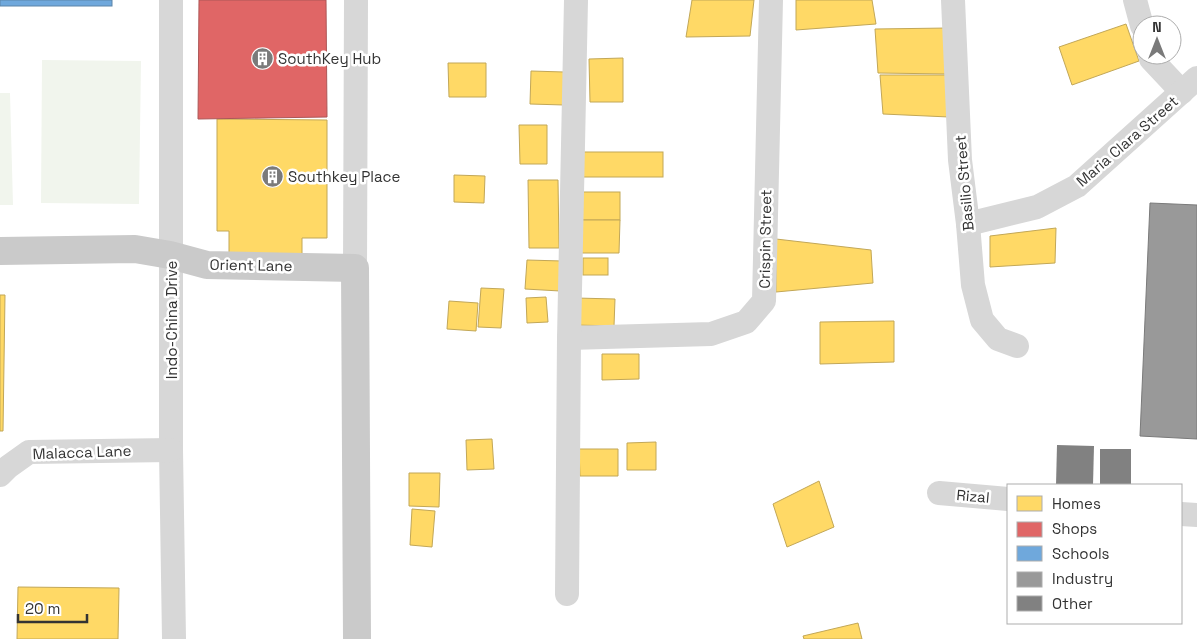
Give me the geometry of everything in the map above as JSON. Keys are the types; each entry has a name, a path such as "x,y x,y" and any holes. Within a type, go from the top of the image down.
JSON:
{"main road":[{"name":"Orient Lane","path":"0,250 135,249 170,255 207,265 354,268"},
{"path":"354,268 357,639"}],"street":[{"name":"Indo-China Drive","path":"171,0 170,255 174,639"},
{"path":"354,268 356,0"},
{"path":"567,594 569,338 576,0"},
{"name":"Crispin Street","path":"569,338 711,334 746,322 764,301 771,0"},
{"name":"Basilio Street","path":"953,0 960,160 968,224 972,285 982,320 998,339 1017,346"},
{"path":"1135,0 1139,15"},
{"path":"1160,65 1189,85"},
{"name":"Maria Clara Street","path":"968,224 1037,207 1076,186 1189,85"},
{"name":"Malacca Lane","path":"0,475 8,466 29,452 171,450"},
{"name":"Rizal","path":"939,493 1007,499"},
{"path":"1182,514 1197,515"}],"shaded area":[{"path":"42,60 141,61 139,204 41,203"},
{"path":"0,93 10,93 13,205 0,205"}],"building: Homes":[{"path":"692,0 754,0 750,36 686,37"},
{"path":"796,0 872,0 876,24 796,30"},
{"path":"1126,24 1132,41 1132,64 1072,85 1059,47"},
{"path":"948,28 949,74 878,73 875,29"},
{"path":"623,58 623,102 590,102 589,59"},
{"path":"448,63 486,63 486,97 449,97"},
{"path":"531,71 564,72 564,105 530,104"},
{"path":"880,75 948,75 949,117 883,114"},
{"name":"Southkey Place","path":"217,119 327,120 327,238 302,238 302,254 229,254 229,231 217,231"},
{"path":"519,125 547,125 547,164 520,164"},
{"path":"579,152 663,152 663,177 579,177"},
{"path":"454,175 485,176 484,203 454,202"},
{"path":"528,180 558,180 559,248 529,248"},
{"path":"577,192 620,192 620,220 577,220"},
{"path":"577,220 620,220 619,253 576,253"},
{"path":"1056,228 1055,263 990,267 990,236"},
{"path":"776,239 871,250 873,283 776,292"},
{"path":"583,258 608,258 608,275 583,275"},
{"path":"527,260 562,261 560,291 525,289"},
{"path":"481,288 504,289 501,328 478,327"},
{"path":"0,295 5,295 3,431 0,431"},
{"path":"546,297 548,322 527,323 526,298"},
{"path":"576,298 615,299 614,326 576,325"},
{"path":"449,301 478,303 476,331 447,329"},
{"path":"894,321 894,362 820,364 820,322"},
{"path":"602,354 639,354 639,379 602,380"},
{"path":"492,439 494,469 467,470 466,440"},
{"path":"656,442 656,470 627,470 627,443"},
{"path":"579,449 618,449 618,476 580,476"},
{"path":"409,473 440,473 439,507 409,506"},
{"path":"819,481 834,527 787,547 773,504"},
{"path":"412,509 435,511 432,547 410,545"},
{"path":"18,587 119,588 118,639 17,639"},
{"path":"858,623 862,639 804,639 803,636"}],"building: Shops":[{"name":"SouthKey Hub","path":"199,0 326,0 327,117 198,119"}],"building: Schools":[{"path":"0,0 112,0 112,6 0,6"}],"building: Industry":[{"path":"1150,203 1197,205 1197,439 1140,436"}],"building: Other":[{"path":"1057,445 1094,446 1093,484 1056,484"},
{"path":"1100,449 1131,449 1131,484 1100,484"}],"place":[{"name":"SouthKey Hub","path":"262,58"},
{"name":"Southkey Place","path":"272,176"}]}
